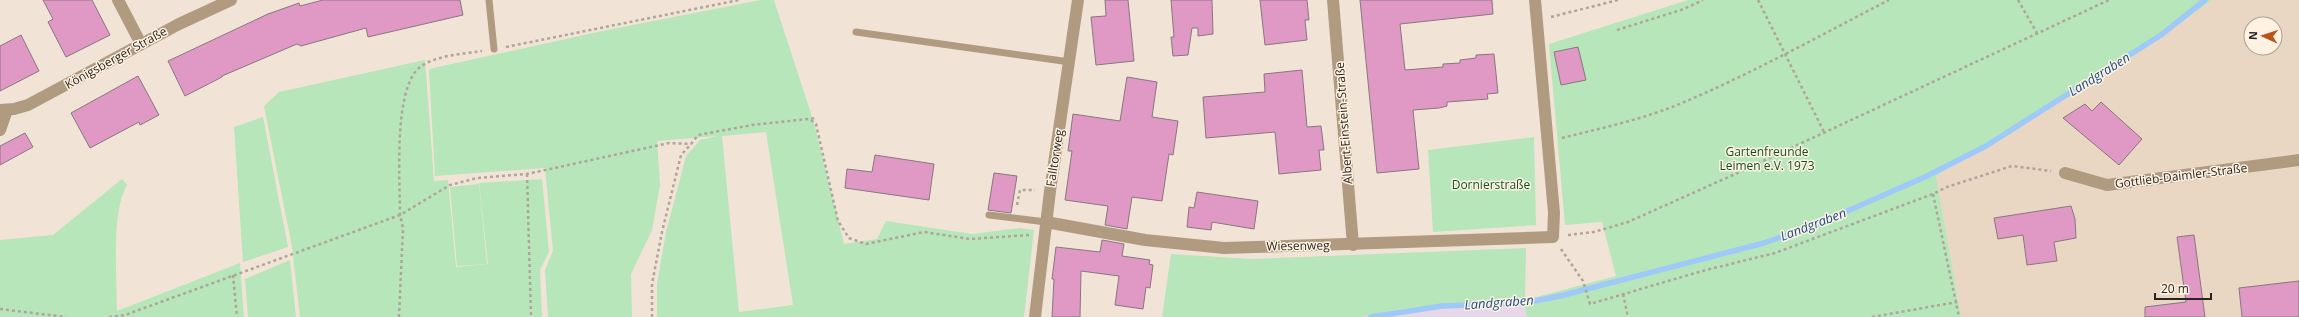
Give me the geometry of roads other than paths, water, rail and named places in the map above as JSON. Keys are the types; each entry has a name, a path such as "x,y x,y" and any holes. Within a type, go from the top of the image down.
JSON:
{"street":[{"path":"118,0 141,44"},
{"name":"Königsberger Straße","path":"3,110 34,102 196,15 231,0"},
{"name":"Falltorweg","path":"1035,317 1045,227 1078,0"},
{"name":"Albert-Einstein-Straße","path":"1333,0 1352,245"},
{"name":"Wiesenweg","path":"1045,227 1145,240 1224,248 1352,245 1553,237 1554,213 1535,0"},
{"path":"0,130 3,110"},
{"name":"Gottlieb-Daimler-Straße","path":"2065,173 2107,185 2299,160"}],"lane":[{"path":"489,0 494,49"},
{"path":"856,32 1070,62"},
{"path":"989,215 1015,218 1045,227"}],"waterway":[{"name":"Landgraben","path":"1371,317 1442,306 1524,303 1560,296 1764,243 1818,224 1927,176 1986,146 2161,35 2205,0"}],"park label":[{"name":"Gartenfreunde Leimen e.V. 1973","path":"1767,159"},
{"name":"Dornierstraße","path":"1491,185"}]}
